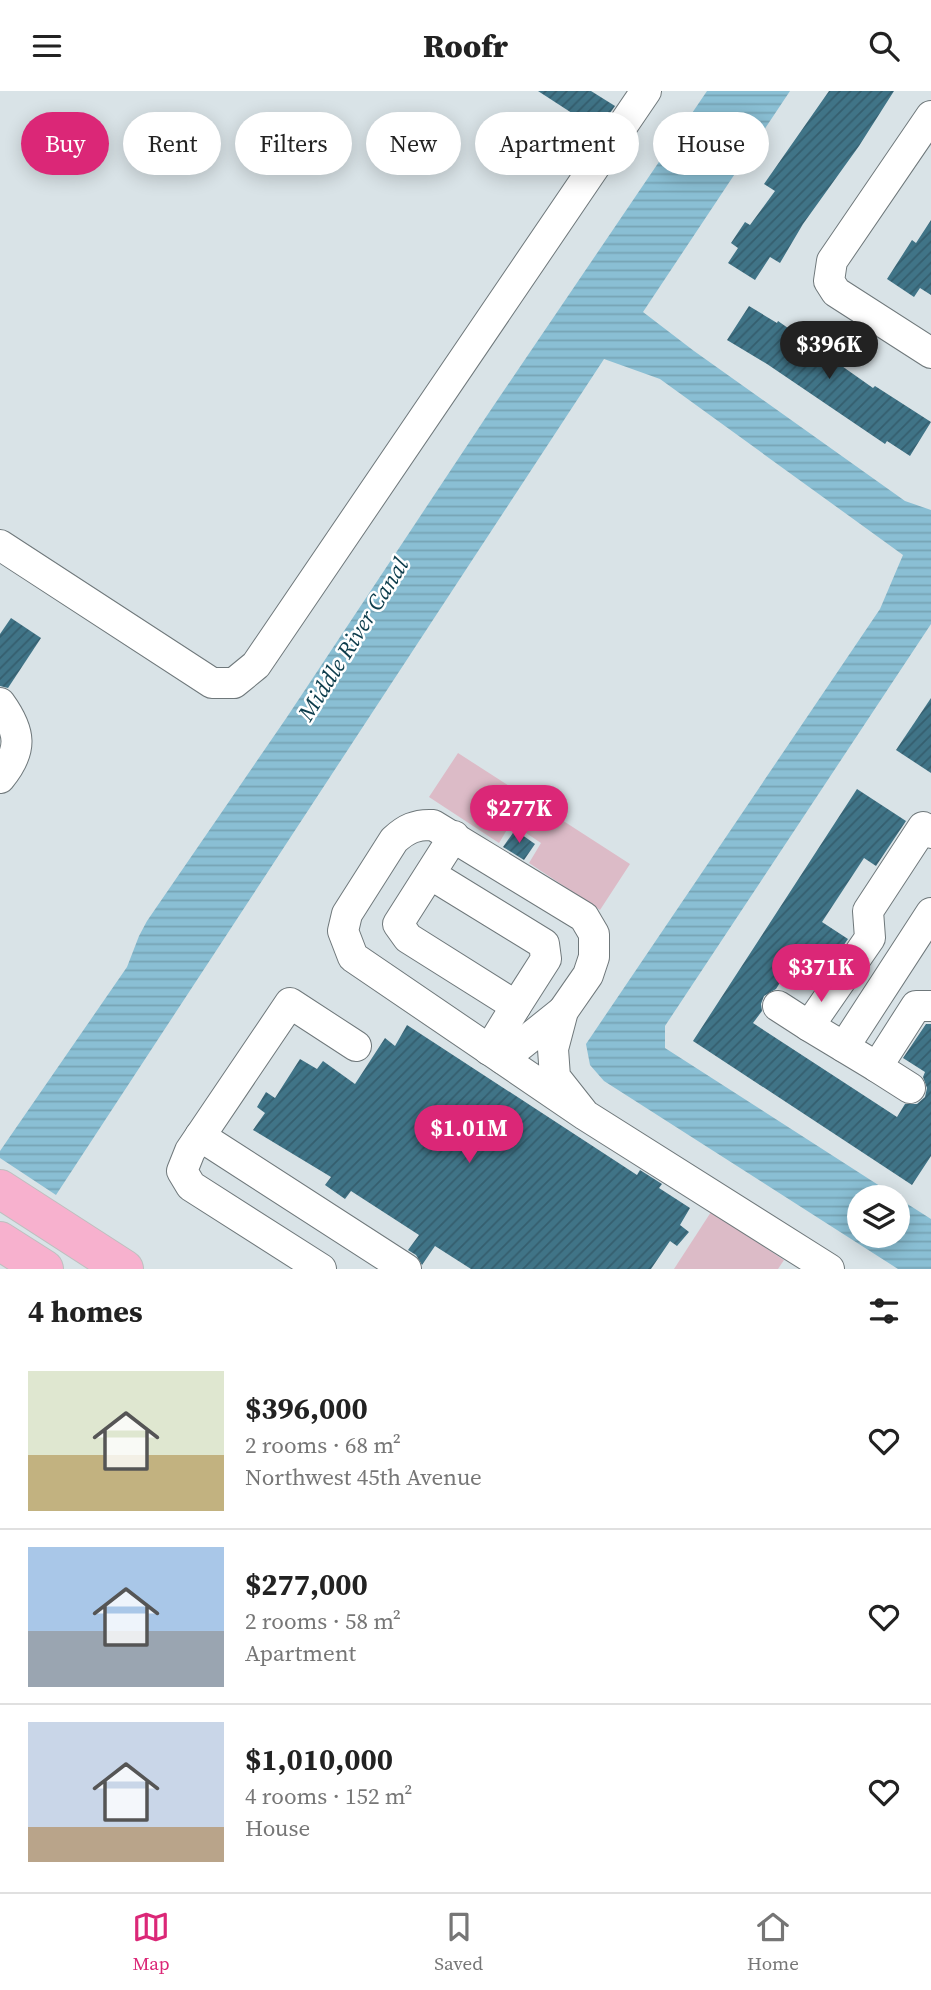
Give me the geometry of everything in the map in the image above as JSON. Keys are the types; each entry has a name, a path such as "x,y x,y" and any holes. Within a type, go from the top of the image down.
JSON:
{"main road":[{"path":"0,1189 124,1269"}],"street":[{"path":"0,545 212,683 234,683 256,665 646,91"},
{"path":"931,116 832,261 829,281 836,292 931,353"},
{"path":"0,703 11,718 18,748 0,778"},
{"path":"585,1115 555,1077 553,1049 563,1010 588,975 594,957 594,934 584,917 433,825 420,824 405,830 394,840 346,914 344,931 353,957 585,1115 829,1269"},
{"path":"810,1026 870,938 868,911 927,830"},
{"path":"454,836 398,924 408,938 516,1006"},
{"path":"430,874 544,944 546,959 516,1006 496,1054"},
{"path":"844,1047 931,913"},
{"path":"321,1269 191,1186 182,1171 190,1151 290,1003 356,1047"},
{"path":"778,1006 910,1088"},
{"path":"877,1067 916,1006 931,1006"},
{"path":"496,1054 563,1010"},
{"path":"200,1136 406,1269"}],"shaded area":[{"path":"458,753 630,864 600,910 529,863 541,843 511,823 499,843 429,797"},
{"path":"711,1212 784,1260 778,1269 674,1269"}],"water":[{"path":"707,91 790,91 769,123 769,112 693,112"},
{"name":"Middle River Canal","path":"653,171 653,175 734,175 643,312 905,501 931,510 931,624 665,1026 665,1048 878,1185 847,1185 847,1236 604,1081 590,1065 586,1044 880,609 903,555 660,379 604,359 56,1195 0,1158 0,1151 127,967 147,921 287,717"},
{"path":"910,1206 931,1219 931,1269 898,1269 865,1248 910,1248"}],"building":[{"path":"538,91 591,91 615,106 611,112 570,112"},
{"path":"829,91 894,91 859,146 803,224 780,263 770,257 755,280 728,263 738,248 731,243 745,222 750,225 775,191 764,184"},
{"path":"931,220 931,295 920,288 914,297 887,279 912,240 916,243"},
{"path":"749,306 777,323 778,321 873,388 875,386 931,422 910,456 887,441 885,444 727,340"},
{"path":"11,618 41,638 8,688 0,686 0,634"},
{"path":"931,698 931,773 896,750"},
{"path":"857,789 906,821 876,866 864,858 822,922 848,939 824,973 797,956 776,989 764,996 762,1011 753,1023 897,1117 905,1104 917,1104 925,1097 925,1072 903,1058 926,1024 931,1024 931,1156 912,1185 693,1041"},
{"path":"515,830 535,844 524,860 503,847"},
{"path":"407,1025 637,1175 640,1170 662,1184 659,1188 690,1208 680,1225 689,1232 677,1246 670,1241 651,1269 471,1269 435,1246 422,1265 416,1255 408,1250 419,1235 351,1191 345,1199 325,1185 331,1177 253,1130 265,1113 257,1107 266,1092 275,1098 300,1059 317,1069 323,1061 355,1084 385,1038 395,1046"}]}
